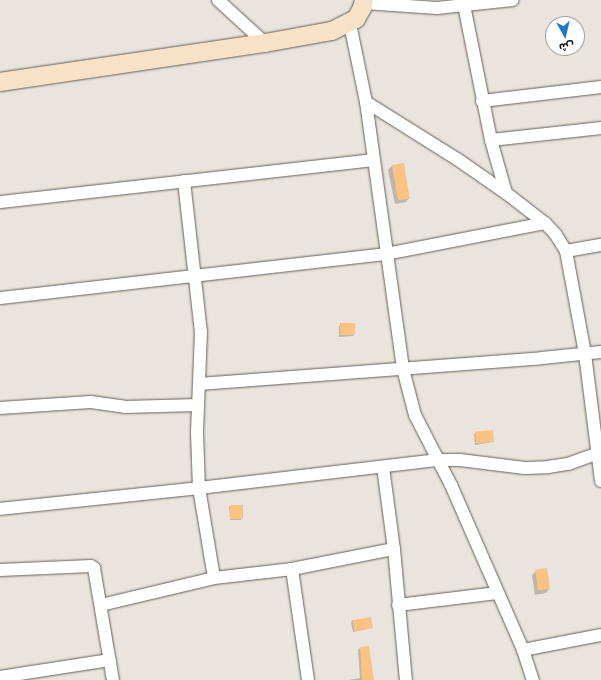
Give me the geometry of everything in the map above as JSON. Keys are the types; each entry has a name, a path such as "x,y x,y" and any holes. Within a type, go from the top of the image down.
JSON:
{"main road":[{"path":"0,82 332,32 350,24 356,19 364,2"}],"street":[{"path":"218,0 265,43"},
{"path":"364,2 423,8 463,3 513,0"},
{"path":"463,3 482,101 506,193"},
{"path":"350,24 366,102 403,369 415,415 438,460 523,650 533,680"},
{"path":"482,101 601,87"},
{"path":"366,102 457,159 506,193 545,223 556,235 566,251 585,354 599,452 601,480"},
{"path":"491,140 601,128"},
{"path":"0,202 373,160"},
{"path":"184,181 201,332 198,405 199,488 214,578"},
{"path":"0,298 386,254 545,223"},
{"path":"566,251 601,245"},
{"path":"199,384 403,369 601,352"},
{"path":"0,408 91,402 125,406 198,405"},
{"path":"0,509 199,488 438,460 460,460 538,468 568,464 599,452"},
{"path":"383,467 394,549 406,680"},
{"path":"101,605 214,578 292,569 394,549"},
{"path":"0,570 92,567 96,570 113,680"},
{"path":"292,569 305,680"},
{"path":"398,605 497,592"},
{"path":"523,650 601,635"},
{"path":"0,677 110,660"}],"building":[{"path":"404,163 410,199 398,200 392,165"},
{"path":"340,323 355,323 355,335 340,335"},
{"path":"493,430 494,442 476,444 475,432"},
{"path":"230,505 243,505 243,519 230,519"},
{"path":"547,568 550,589 538,590 535,570"},
{"path":"371,617 373,628 354,631 352,620"},
{"path":"369,646 374,680 362,680 360,647"}]}
